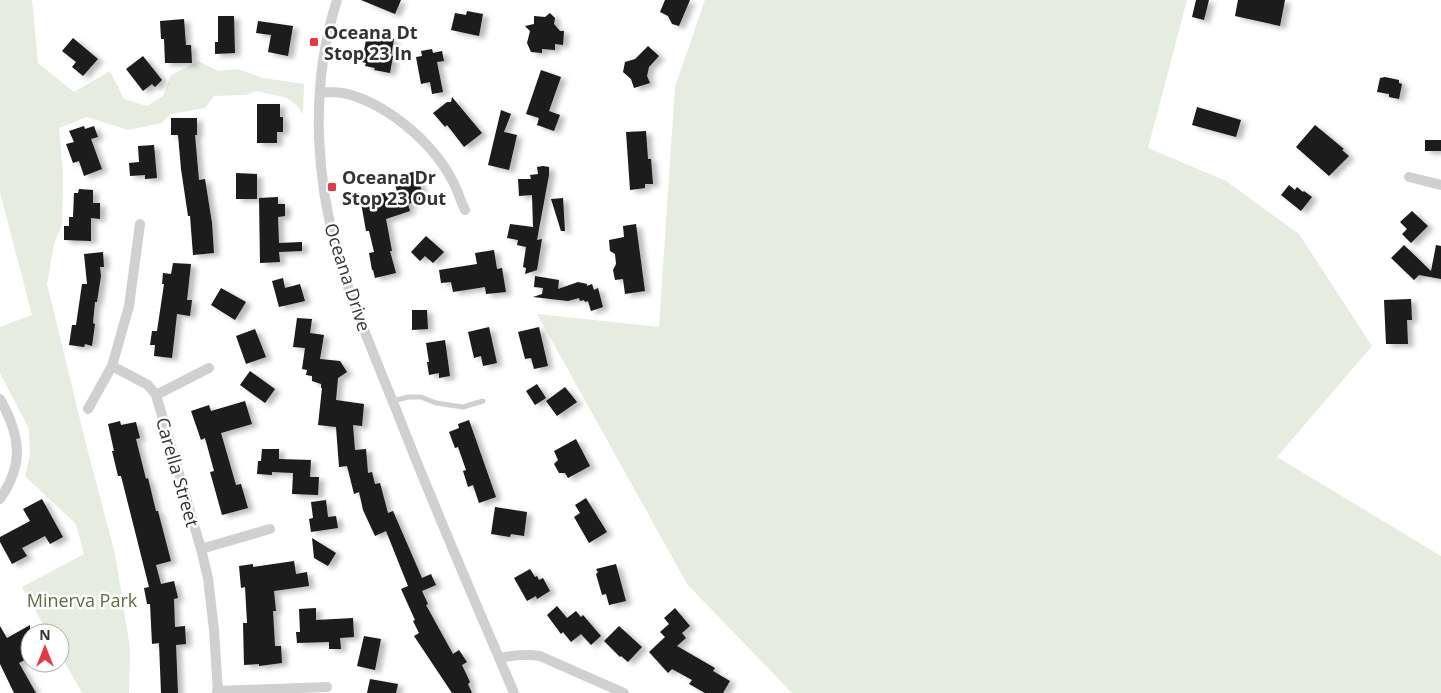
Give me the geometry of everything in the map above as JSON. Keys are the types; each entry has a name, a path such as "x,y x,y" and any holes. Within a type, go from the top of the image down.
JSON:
{"street":[{"name":"Oceana Drive","path":"337,0 327,36 320,92 319,125 322,179 331,228 357,311 425,484 514,693"},
{"path":"320,92 341,93 357,97 392,115 406,125 435,155 446,170 464,210"},
{"path":"1408,177 1441,185"},
{"path":"88,409 112,366 129,306 140,224"},
{"name":"Carella Street","path":"112,366 148,385 156,395 201,549 212,603 218,692 328,687"},
{"name":"Carella Street","path":"156,395 210,368"},
{"path":"0,399 13,425 18,452 9,486 0,498"},
{"name":"Carella Street","path":"201,549 270,529"},
{"path":"499,658 529,654 540,656 624,693"}],"lane":[{"path":"393,401 408,397 421,397 436,403 463,407 483,401"}],"green space":[{"name":"Minerva Park","path":"0,0 32,0 38,63 74,92 110,71 124,99 147,106 163,96 171,75 199,61 218,71 238,69 263,78 304,84 303,114 287,98 257,91 245,95 214,96 205,108 170,114 162,123 128,130 87,117 59,128 63,172 62,225 54,244 47,284 115,554 130,648 129,693 82,693 70,672 70,623 42,623 22,587 84,554 76,524 25,476 30,456 29,429 0,373 0,327 32,315 0,192"},
{"path":"705,0 1187,0 1148,148 1226,181 1299,234 1372,346 1277,457 1441,556 1441,693 792,693 687,584 537,314 659,327 675,87"}],"building":[{"path":"361,0 401,0 395,14"},
{"path":"665,0 690,0 679,26 672,24 668,16 660,12"},
{"path":"1196,0 1209,0 1204,20 1192,17"},
{"path":"1238,0 1285,0 1280,26 1235,16"},
{"path":"467,11 483,14 479,36 451,30 455,13 466,15"},
{"path":"550,13 555,18 554,24 560,31 564,31 563,45 555,44 555,50 542,49 542,53 531,52 527,43 530,31 525,26 534,24 534,16 545,17"},
{"path":"218,16 234,16 235,53 215,54 215,42 218,42"},
{"path":"184,19 186,45 191,45 192,63 165,63 164,39 161,39 160,21"},
{"path":"258,21 293,26 288,56 268,52 271,35 256,33"},
{"path":"367,34 394,39 390,73 374,70 375,68 365,66 366,63 362,62"},
{"path":"73,38 98,59 83,76 72,67 76,62 62,51"},
{"path":"648,46 659,56 649,67 647,76 650,83 634,88 631,79 623,72 625,62 635,59"},
{"path":"432,49 433,53 442,51 444,61 437,62 443,92 432,94 430,82 421,84 416,57 422,56 421,51"},
{"path":"143,56 162,80 155,87 152,84 143,91 126,69"},
{"path":"541,70 561,77 549,111 560,115 554,131 537,125 539,118 526,114"},
{"path":"1385,77 1399,80 1399,83 1402,84 1399,99 1389,97 1389,94 1377,92 1380,78"},
{"path":"452,97 482,133 464,147 447,125 445,127 433,113 447,102 451,102"},
{"path":"257,104 280,104 280,117 283,117 283,132 277,132 277,143 257,143"},
{"path":"1197,107 1241,120 1236,137 1192,125"},
{"path":"501,110 511,114 504,132 517,135 509,170 488,165"},
{"path":"171,118 197,118 197,135 195,135 199,180 205,179 212,223 214,253 193,255 190,216 188,216 181,169 178,135 171,135"},
{"path":"1315,125 1344,149 1342,150 1349,156 1329,176 1296,147"},
{"path":"84,126 85,129 94,126 98,137 91,139 102,169 84,176 79,161 73,163 66,144 74,142 69,131"},
{"path":"646,131 648,159 651,159 653,184 645,184 645,188 630,190 626,132"},
{"path":"1425,140 1441,140 1441,151 1425,151"},
{"path":"154,145 157,178 145,179 145,175 130,176 129,163 139,162 138,146"},
{"path":"537,167 549,167 549,175 537,240 542,239 537,270 525,274 526,268 523,267 526,247 517,245 518,240 507,238 510,224 533,227 532,195 519,196 518,179 531,179 530,175 538,174"},
{"path":"416,171 424,199 408,204 410,211 386,219 392,251 390,251 396,273 375,278 369,253 374,252 369,231 366,231 360,197 397,191 394,182 404,179 403,175"},
{"path":"236,173 257,174 257,199 236,199"},
{"path":"1289,185 1295,190 1297,187 1312,197 1301,211 1281,195"},
{"path":"79,189 93,190 93,203 100,203 100,219 91,218 91,241 64,240 64,226 69,226 69,217 73,217 74,193 78,193"},
{"path":"278,197 278,204 285,204 285,216 278,217 279,243 302,242 302,251 279,252 280,262 260,263 259,198"},
{"path":"563,198 565,231 561,231 551,199"},
{"path":"1412,211 1428,226 1411,243 1402,234 1407,229 1400,222"},
{"path":"636,224 645,291 625,294 623,279 615,280 613,270 616,264 615,254 610,251 609,240 624,237 623,226"},
{"path":"426,236 444,252 433,263 425,256 420,261 411,252"},
{"path":"1404,245 1431,271 1436,245 1441,246 1441,279 1419,275 1414,280 1391,258"},
{"path":"494,250 497,269 502,268 506,292 486,294 485,287 453,292 451,282 441,283 439,270 477,264 475,253"},
{"path":"103,252 104,267 100,267 101,276 97,302 95,302 92,346 85,344 84,347 69,345 72,325 76,325 82,284 87,284 84,254"},
{"path":"173,263 191,264 187,300 192,300 190,316 177,314 172,358 154,356 155,345 150,345 152,331 157,331 164,284 162,284 163,273 171,274"},
{"path":"535,276 559,280 558,289 578,282 587,284 587,286 592,284 594,290 598,288 603,307 591,311 588,301 580,301 579,298 568,301 533,297 542,294 543,288 534,287"},
{"path":"283,278 285,288 300,284 305,301 279,307 272,281"},
{"path":"221,288 246,302 235,320 211,305"},
{"path":"1411,299 1412,320 1407,320 1408,344 1386,344 1384,300"},
{"path":"412,310 427,310 428,329 412,330"},
{"path":"297,318 312,319 310,333 324,335 320,359 340,361 347,372 338,378 336,400 364,404 362,426 353,425 355,450 366,449 368,473 372,472 375,484 380,483 388,513 393,511 422,578 431,574 436,585 422,591 428,604 426,605 453,654 459,650 467,662 462,665 470,682 468,684 472,693 452,693 414,636 419,633 401,589 408,586 386,531 375,536 363,510 359,492 354,494 347,466 339,467 336,427 318,425 322,388 321,384 312,381 312,376 306,375 307,370 302,369 305,348 293,347"},
{"path":"489,327 497,363 483,366 481,356 474,358 468,332"},
{"path":"539,327 548,366 534,369 531,358 525,359 518,332"},
{"path":"255,329 266,357 246,364 236,336"},
{"path":"445,340 450,376 439,378 439,373 429,375 426,343"},
{"path":"250,371 275,389 265,403 240,385"},
{"path":"537,384 546,398 535,405 526,391"},
{"path":"565,387 577,402 557,416 546,401"},
{"path":"245,401 252,424 221,433 236,485 241,484 248,508 222,515 210,472 214,471 205,438 201,440 191,411 209,405 211,411"},
{"path":"469,420 496,497 479,503 473,485 468,487 463,471 466,470 458,447 455,448 449,432 459,428 458,424"},
{"path":"120,421 121,425 136,422 140,438 136,439 146,479 148,478 171,561 156,565 161,584 174,581 178,598 174,599 175,627 185,626 186,644 176,645 178,693 161,693 159,643 152,644 150,604 147,604 144,588 149,587 121,476 118,476 112,451 114,451 108,424"},
{"path":"576,439 590,466 568,478 565,473 559,473 554,464 558,460 554,451"},
{"path":"262,449 279,449 279,459 311,460 310,477 319,477 318,495 292,494 293,473 272,472 272,475 257,474 258,461 261,461"},
{"path":"586,498 607,532 589,543 574,517 580,513 575,505"},
{"path":"42,499 63,537 50,544 45,536 22,548 27,556 12,564 0,542 0,537 30,521 23,509"},
{"path":"326,500 328,517 336,516 338,528 311,532 309,519 313,518 311,502"},
{"path":"495,507 527,512 524,536 511,534 510,537 491,534"},
{"path":"312,538 336,553 328,566 314,558"},
{"path":"294,561 296,574 307,572 309,586 274,591 276,611 273,611 275,646 281,646 282,663 259,666 259,664 244,665 243,623 247,623 245,587 241,588 239,566 253,564 253,567"},
{"path":"616,564 626,601 609,605 606,594 602,595 596,569"},
{"path":"530,569 539,580 543,578 550,591 537,599 536,596 527,601 514,578"},
{"path":"557,606 567,618 576,611 581,617 583,615 601,636 591,645 581,634 571,642 563,632 561,634 547,615"},
{"path":"316,608 316,620 353,618 354,637 340,638 341,649 329,649 329,642 297,643 296,632 300,632 299,609"},
{"path":"675,608 690,626 682,633 686,638 677,646 715,668 713,671 730,681 723,693 705,693 689,684 692,680 672,669 668,673 649,652 665,637 660,632 669,624 664,618"},
{"path":"0,626 7,638 20,631 20,673 25,673 36,693 14,693 0,664"},
{"path":"619,626 642,647 628,662 620,657 604,641"},
{"path":"364,636 381,639 375,670 357,666"},
{"path":"370,679 398,684 396,693 367,693"}],"place":[{"name":"Oceana Dt Stop 23 In","path":"314,42"},
{"name":"Oceana Dr Stop 23 Out","path":"332,187"}]}
